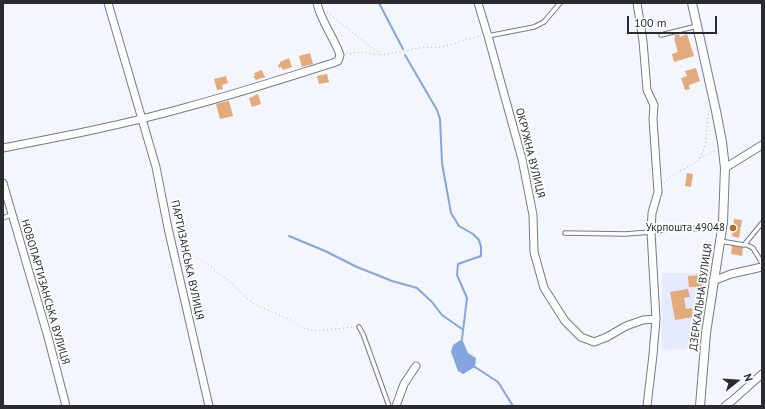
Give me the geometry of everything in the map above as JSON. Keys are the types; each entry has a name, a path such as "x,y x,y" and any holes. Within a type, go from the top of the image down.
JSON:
{"street":[{"name":"ПАРТИЗАНСЬКА ВУЛИЦЯ","path":"108,3 156,167 209,406"},
{"name":"ОКРУЖНА ВУЛИЦЯ","path":"478,3 522,159 533,215 534,252 544,288 565,321 580,337 594,342 608,337 626,326 643,320 656,319"},
{"path":"637,3 644,41 647,90 654,105 653,119 658,192 652,213 651,232 656,319 647,406"},
{"name":"ДЗЕРКАЛЬНА ВУЛИЦЯ","path":"692,3 715,106 723,148 725,168 722,228 706,333 700,406"},
{"path":"3,148 57,138 142,119 194,105 338,61 340,55 335,42 319,14 317,5"},
{"path":"725,168 762,145"},
{"name":"НОВОПАРТИЗАНСЬКА ВУЛИЦЯ","path":"3,184 48,337 66,406"},
{"path":"713,281 731,274 762,267"},
{"path":"396,406 404,384 416,366"},
{"path":"725,406 762,374"}],"lane":[{"path":"488,35 534,27 544,22 560,3"},
{"path":"661,34 697,26"},
{"path":"3,218 11,215"},
{"path":"745,244 762,223"},
{"path":"565,233 625,234 669,229 722,228"},
{"path":"720,241 737,245 745,244 753,248 762,263"},
{"path":"358,327 363,334 389,406"}],"path":[{"path":"317,5 381,55"},
{"path":"340,55 361,52 381,55 425,47 438,48 488,35"},
{"path":"658,192 669,178 695,163 703,151 706,143 708,111 715,106"},
{"path":"698,158 723,148"},
{"path":"174,251 187,251 204,261 229,281 252,304 304,328 316,331 358,327"}],"shaded area":[{"path":"662,273 705,273 693,349 662,350"}],"water":[{"path":"462,339 468,353 476,358 475,367 463,374 458,371 451,352 453,345"}],"building":[{"path":"679,34 680,37 687,34 694,56 674,62 672,54 678,52 674,39 675,35"},
{"path":"310,53 313,64 302,67 299,56"},
{"path":"289,58 292,67 283,70 281,67 279,68 278,65 280,62"},
{"path":"696,68 700,81 689,85 690,89 685,90 681,78 687,76 685,71"},
{"path":"262,70 265,77 256,80 253,76 255,76 254,73"},
{"path":"327,74 329,82 319,84 317,76"},
{"path":"226,76 228,83 222,85 223,89 217,90 214,79"},
{"path":"258,94 261,104 252,107 249,98"},
{"path":"229,101 233,116 220,119 216,104"},
{"path":"687,173 693,174 691,187 685,186"},
{"path":"734,219 742,220 739,238 732,236"},
{"path":"732,245 743,247 742,256 731,254"},
{"path":"701,275 702,287 689,287 688,276"},
{"path":"688,289 690,297 684,298 686,309 692,308 693,317 675,320 670,292"}],"waterway":[{"path":"379,3 403,49"},
{"path":"405,55 437,110 440,119 442,163 451,213 459,226 473,234 479,240 481,247 481,256 458,264 457,275 467,298 462,339"},
{"path":"289,236 325,251 357,267 392,281 417,288 432,302 442,315 462,329"},
{"path":"475,367 498,382 513,406"}],"place":[{"name":"Укрпошта 49048","path":"733,228"}]}
